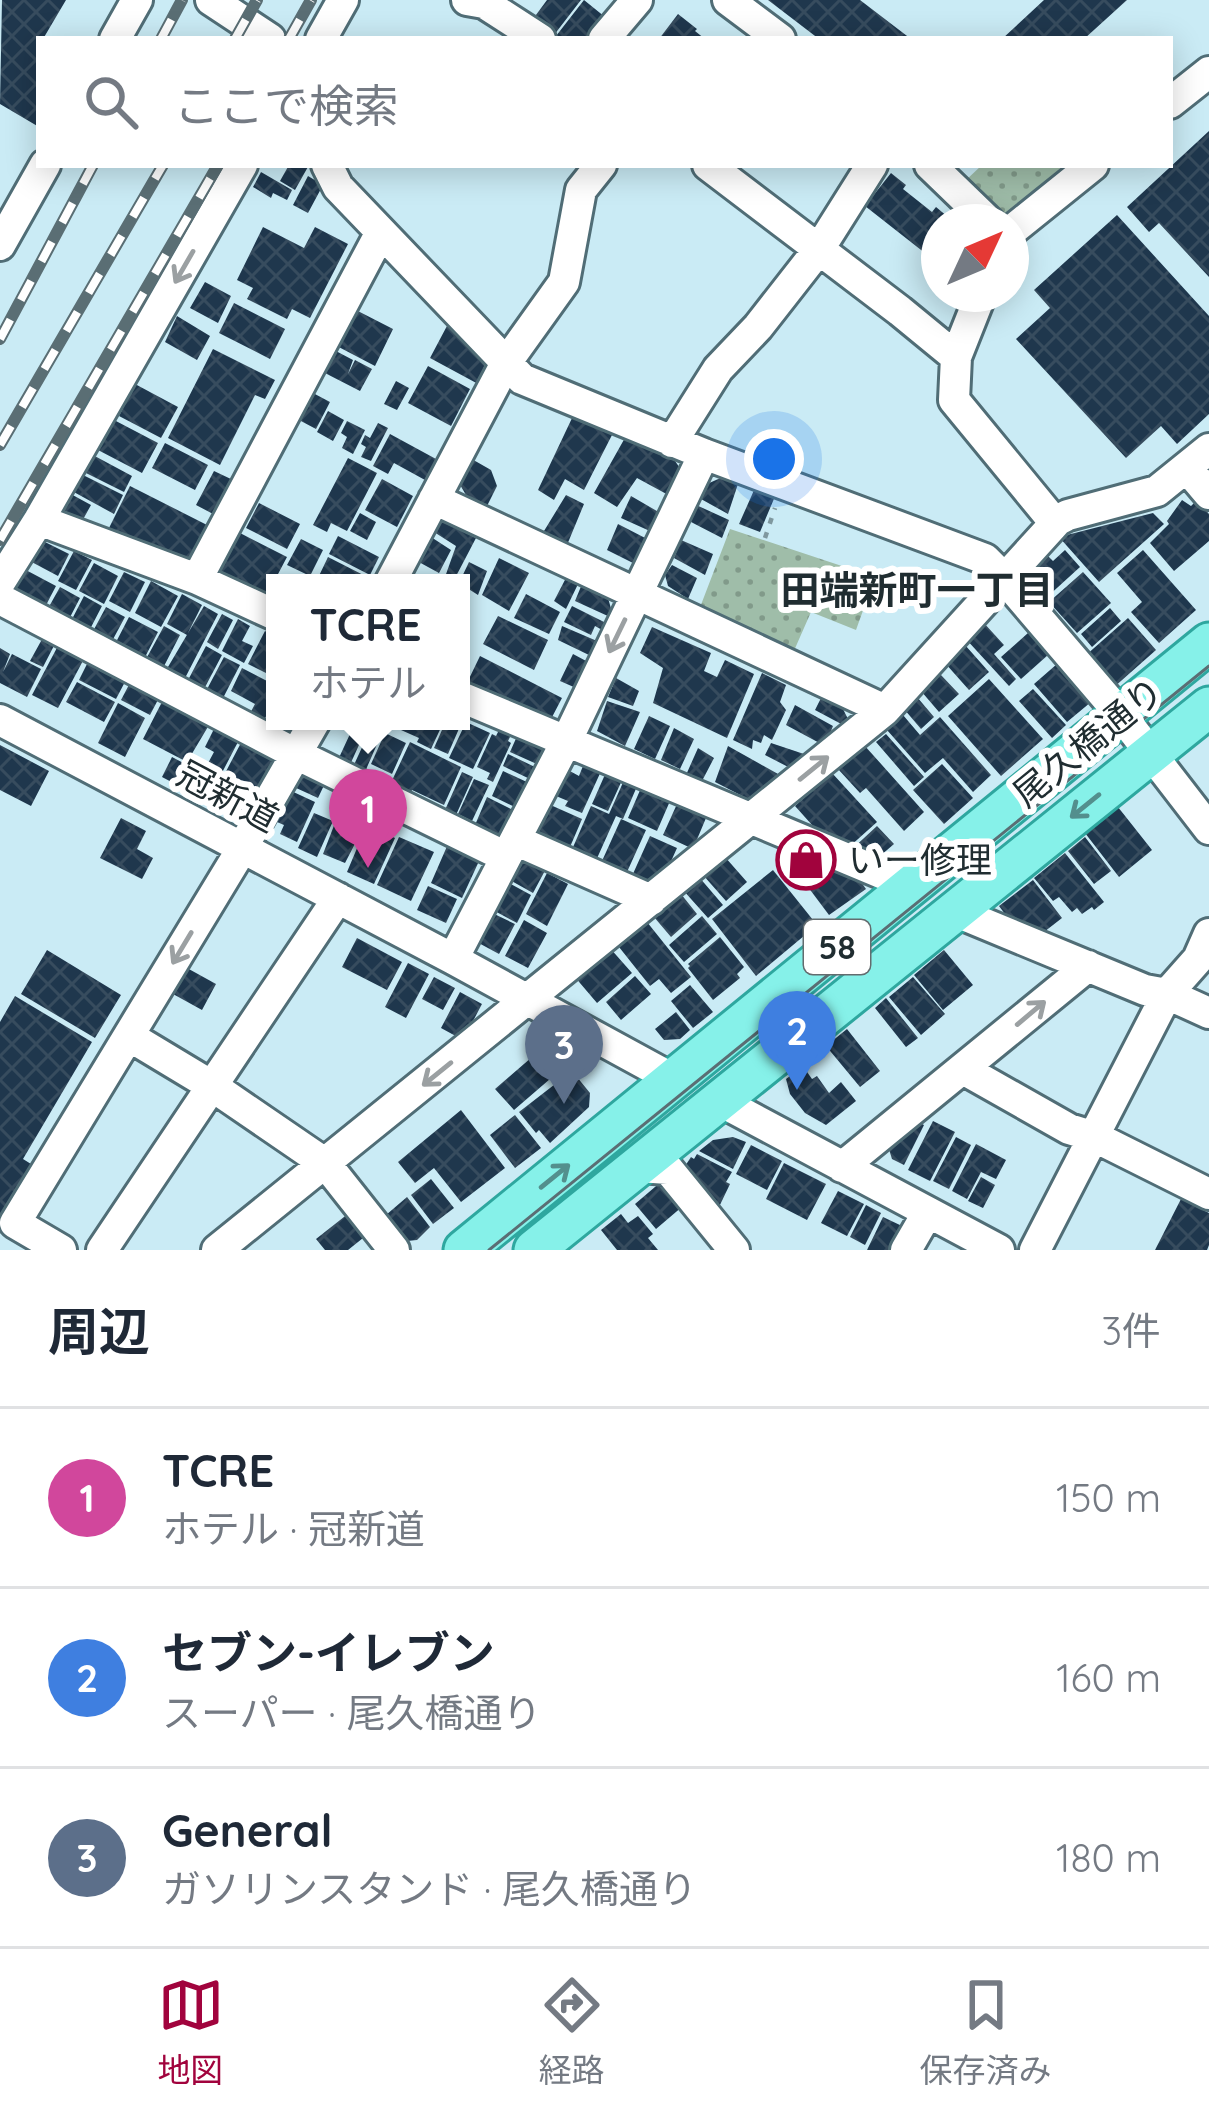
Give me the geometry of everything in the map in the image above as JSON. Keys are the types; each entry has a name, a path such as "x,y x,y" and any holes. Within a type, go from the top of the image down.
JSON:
{"main road":[{"name":"尾久橋通り","path":"464,1250 1209,643"},
{"name":"尾久橋通り","path":"534,1250 1209,706"}],"street":[{"path":"117,36 137,0"},
{"path":"211,0 266,36"},
{"path":"323,36 343,0"},
{"path":"467,0 484,2 535,36"},
{"path":"606,36 636,0"},
{"path":"728,0 776,36"},
{"path":"1173,101 1209,71"},
{"path":"0,245 43,168"},
{"path":"0,582 240,168"},
{"path":"328,168 338,187 522,379 671,442 985,559 1121,715 1209,829"},
{"path":"395,574 506,363 564,282 581,190 599,168"},
{"path":"712,168 956,357"},
{"path":"671,442 718,369 819,249 870,168"},
{"path":"933,168 970,204"},
{"path":"1029,217 1089,168"},
{"path":"197,579 381,232"},
{"path":"974,312 956,357 954,400 1055,524"},
{"path":"453,959 566,742 704,454"},
{"path":"217,1250 885,710 1055,524 1068,515 1157,491 1198,459 1209,494"},
{"path":"434,499 885,710"},
{"path":"39,520 197,579 266,611"},
{"path":"0,599 296,754 510,849 652,900"},
{"path":"470,701 912,886"},
{"name":"冠新道","path":"0,720 673,1079"},
{"path":"61,1250 15,1222 310,730"},
{"path":"102,1250 338,898"},
{"path":"954,911 1209,1012"},
{"path":"1035,1250 1167,994 1198,959 1209,934"},
{"path":"842,1167 1088,966"},
{"path":"129,1036 326,1164 394,1250"},
{"path":"962,1070 1069,1129 1095,1136 1209,1194"},
{"path":"719,1102 999,1250"},
{"path":"639,1167 668,1169 734,1250"},
{"path":"907,1250 928,1212"},
{"path":"440,1250 453,1240 495,1225"}],"green space":[{"path":"979,168 1070,168 1025,204 987,204 965,181"},
{"path":"730,529 875,577 856,630 811,612 793,653 699,610"}],"building":[{"path":"2,0 66,0 45,36 36,36 36,125 0,104"},
{"path":"547,0 581,0 554,35 533,19"},
{"path":"584,0 605,17 591,36 556,36"},
{"path":"768,0 860,0 907,36 815,36"},
{"path":"1044,0 1127,0 1087,36 1005,36"},
{"path":"678,14 701,36 661,36"},
{"path":"1209,131 1209,277 1159,223 1149,232 1127,207"},
{"path":"287,168 307,168 295,190 280,181"},
{"path":"261,172 292,190 287,200 273,193 271,198 253,187"},
{"path":"891,173 922,204 921,250 865,206"},
{"path":"308,176 323,185 308,213 293,205"},
{"path":"1117,215 1209,316 1209,414 1177,444 1161,426 1126,458 1016,339 1050,308 1034,290"},
{"path":"263,227 304,248 315,227 348,244 310,318 292,309 287,319 247,299 253,288 237,280"},
{"path":"205,282 231,296 218,323 190,308"},
{"path":"234,303 285,329 270,359 219,333"},
{"path":"352,308 393,329 375,366 333,344"},
{"path":"177,316 210,336 197,360 165,342"},
{"path":"448,324 485,362 480,385 430,358"},
{"path":"213,349 275,380 265,399 255,395 220,465 168,438"},
{"path":"334,350 353,360 348,374 355,360 372,369 360,391 323,372"},
{"path":"428,366 470,389 451,426 408,403"},
{"path":"396,381 409,388 397,410 384,404"},
{"path":"135,384 178,407 161,438 119,416"},
{"path":"313,393 330,402 316,429 299,420"},
{"path":"328,411 344,420 333,441 317,432"},
{"path":"573,416 612,435 584,490 565,479 554,500 538,490"},
{"path":"114,420 158,443 142,473 98,450"},
{"path":"347,421 365,430 353,454 342,448 347,437 341,433"},
{"path":"378,423 388,428 371,461 361,457 366,447 361,444"},
{"path":"390,434 436,459 425,480 394,463 388,474 373,466"},
{"path":"626,436 675,461 682,471 672,497 637,478 617,507 594,493"},
{"path":"165,443 208,465 195,490 152,468"},
{"path":"91,454 132,476 124,492 82,471"},
{"path":"348,458 377,473 347,531 331,523 327,532 313,525"},
{"path":"470,458 491,470 497,486 486,508 466,495 459,483"},
{"path":"214,471 233,480 215,515 196,505"},
{"path":"81,474 123,495 114,514 72,491"},
{"path":"725,476 739,481 728,514 701,499 707,484"},
{"path":"382,479 413,496 397,527 365,510"},
{"path":"130,486 209,526 187,570 108,530"},
{"path":"755,488 776,494 760,532 739,524"},
{"path":"69,493 91,505 80,525 58,514"},
{"path":"566,495 584,504 567,545 544,531"},
{"path":"631,496 662,514 652,532 621,518"},
{"path":"1182,500 1191,506 1197,500 1209,514 1209,541 1174,571 1150,543 1169,524"},
{"path":"259,503 300,524 287,549 246,528"},
{"path":"694,504 729,520 722,538 691,522"},
{"path":"360,513 376,522 367,540 350,531"},
{"path":"1153,513 1164,524 1099,582 1059,537"},
{"path":"439,519 476,538 457,574 446,574 456,546 434,532"},
{"path":"618,524 649,540 637,565 607,550"},
{"path":"240,533 287,557 278,574 266,574 266,594 220,571"},
{"path":"338,536 379,557 368,574 329,554"},
{"path":"431,537 451,550 439,573 417,561"},
{"path":"37,538 69,554 58,576 26,559"},
{"path":"301,539 323,550 311,574 287,565"},
{"path":"681,540 713,554 705,575 674,558"},
{"path":"1065,550 1080,567 1046,598 1025,576 1048,556 1053,561"},
{"path":"1143,550 1196,610 1159,643 1131,612 1142,602 1117,573"},
{"path":"74,551 92,560 76,590 58,581"},
{"path":"328,557 361,574 320,574"},
{"path":"499,558 529,573 509,611 482,595"},
{"path":"469,562 487,571 478,595 470,590 470,574 463,574"},
{"path":"94,563 118,576 104,604 79,591"},
{"path":"672,565 697,578 688,599 668,586 665,575"},
{"path":"24,569 56,586 43,611 11,594"},
{"path":"124,572 145,582 130,612 109,601"},
{"path":"1083,572 1111,603 1077,633 1049,602"},
{"path":"567,576 579,582 566,609 554,601"},
{"path":"151,581 178,596 161,627 135,613"},
{"path":"582,584 608,598 610,617 575,601"},
{"path":"60,587 80,598 67,623 46,612"},
{"path":"182,594 202,605 187,635 167,624"},
{"path":"526,594 560,612 549,634 514,618"},
{"path":"84,596 102,606 88,633 70,623"},
{"path":"204,606 218,614 183,682 165,672"},
{"path":"572,606 610,625 604,631 595,626 591,635 564,622"},
{"path":"106,607 125,617 111,643 92,633"},
{"path":"1110,608 1121,621 1092,647 1081,634"},
{"path":"222,614 233,620 218,649 207,642"},
{"path":"498,616 548,640 534,670 483,644"},
{"path":"129,617 158,632 143,661 114,646"},
{"path":"1128,618 1156,650 1113,688 1085,656"},
{"path":"238,619 250,626 242,641 253,646 244,663 222,651"},
{"path":"983,622 1004,645 994,654 1016,679 1009,686 965,638"},
{"path":"164,626 180,635 162,670 145,661"},
{"path":"562,626 597,641 591,656 558,640"},
{"path":"652,627 711,653 704,671 717,677 725,660 754,674 727,738 653,703 663,668 640,653"},
{"path":"265,631 266,673 248,664"},
{"path":"46,632 58,638 43,667 30,661"},
{"path":"1028,633 1048,655 1021,679 1001,657"},
{"path":"60,642 86,655 58,708 32,695"},
{"path":"965,645 989,672 969,690 945,663"},
{"path":"206,646 222,655 203,691 187,682"},
{"path":"0,648 10,654 3,672 12,654 41,669 27,697 0,683"},
{"path":"573,654 588,662 576,688 560,681"},
{"path":"480,656 562,698 550,721 470,687"},
{"path":"224,657 240,665 221,702 205,693"},
{"path":"90,658 127,678 116,699 79,680"},
{"path":"1057,664 1091,702 1067,722 1034,684"},
{"path":"242,668 266,680 266,717 261,726 247,719 255,704 231,691"},
{"path":"762,673 786,685 780,702 786,710 772,740 764,735 761,743 753,740 752,749 733,740"},
{"path":"940,674 959,694 939,712 921,691"},
{"path":"616,678 639,691 633,706 608,697"},
{"path":"132,679 161,694 150,715 121,700"},
{"path":"989,679 1043,739 1001,776 948,716"},
{"path":"77,682 115,702 104,722 66,702"},
{"path":"1033,689 1066,725 1052,738 1019,701"},
{"path":"165,696 212,720 187,762 143,739"},
{"path":"822,696 842,707 848,719 845,726 815,710"},
{"path":"917,697 934,717 921,729 904,709"},
{"path":"607,701 640,712 625,746 597,731"},
{"path":"118,703 145,718 125,757 98,743"},
{"path":"795,705 833,726 825,746 786,725"},
{"path":"903,715 920,735 940,717 991,775 973,792 943,758 925,773 887,730"},
{"path":"649,716 670,726 655,759 634,749"},
{"path":"470,724 490,733 473,769 449,758"},
{"path":"215,727 239,740 213,790 189,778 198,760 207,765 214,752 205,747"},
{"path":"500,728 512,733 511,743 493,782 487,779 490,773 477,767 492,734 496,736"},
{"path":"674,728 694,739 680,769 661,760"},
{"path":"352,730 366,730 349,767 337,762"},
{"path":"370,730 382,733 364,774 352,769"},
{"path":"401,730 440,730 431,749 417,742 419,738"},
{"path":"442,730 458,730 448,754 434,748"},
{"path":"385,733 406,743 392,774 371,764"},
{"path":"518,734 541,744 545,753 539,765 510,752"},
{"path":"886,734 924,777 914,786 876,742"},
{"path":"244,737 278,755 250,808 233,814 210,802"},
{"path":"410,742 461,767 444,805 412,790 409,796 389,787"},
{"path":"771,743 804,754 794,770 765,755"},
{"path":"0,745 49,771 31,806 0,790"},
{"path":"728,746 778,774 772,788 750,800 715,782"},
{"path":"865,746 924,812 904,831 866,788 860,793 838,769"},
{"path":"698,748 714,758 702,781 686,775"},
{"path":"508,754 537,768 532,780 503,766"},
{"path":"172,757 191,767 181,787 162,777"},
{"path":"585,761 602,769 582,813 556,796 568,770 579,776"},
{"path":"942,764 973,798 944,824 913,790"},
{"path":"303,768 327,779 318,798 294,787"},
{"path":"607,770 623,778 608,811 592,804"},
{"path":"503,771 529,783 517,808 492,796"},
{"path":"462,772 473,777 456,815 445,810"},
{"path":"832,773 877,822 848,848 821,835 795,806"},
{"path":"625,778 638,784 623,819 616,816 594,865 570,854 591,806 609,814"},
{"path":"474,779 489,785 472,821 458,814"},
{"path":"641,788 670,801 657,831 628,818"},
{"path":"287,789 315,802 297,842 280,834 284,825 277,822"},
{"path":"345,793 382,810 371,835 333,818"},
{"path":"487,797 513,810 501,837 475,825"},
{"path":"546,803 582,819 567,854 530,838"},
{"path":"677,804 706,818 693,849 663,835"},
{"path":"1118,807 1152,850 1119,877 1085,833"},
{"path":"314,813 333,821 317,857 298,848"},
{"path":"121,818 146,831 137,849 153,858 142,879 100,858"},
{"path":"621,819 646,830 627,872 602,861"},
{"path":"335,823 360,834 345,863 323,854"},
{"path":"877,826 894,844 873,862 850,851"},
{"path":"378,830 395,838 374,884 347,872 363,834 374,839"},
{"path":"650,836 677,848 659,888 632,876"},
{"path":"399,837 434,852 411,901 377,885"},
{"path":"1085,837 1111,871 1094,884 1068,851"},
{"path":"448,844 480,859 462,898 431,883"},
{"path":"521,850 548,865 533,893 506,878"},
{"path":"1065,853 1104,902 1094,910 1072,912 1059,897 1053,901 1034,878"},
{"path":"725,857 747,882 726,901 703,875"},
{"path":"824,867 861,882 866,889 829,915 805,883"},
{"path":"773,870 817,925 756,976 712,919"},
{"path":"547,873 568,884 547,926 526,914"},
{"path":"699,877 723,905 708,918 683,890"},
{"path":"1033,880 1062,918 1044,932 1011,922 999,906"},
{"path":"505,881 531,895 517,923 491,909"},
{"path":"428,886 457,899 446,923 417,910"},
{"path":"681,894 697,914 671,937 654,917"},
{"path":"490,912 515,924 499,954 475,941"},
{"path":"702,916 717,934 684,962 669,945"},
{"path":"524,920 547,933 528,968 505,956"},
{"path":"647,922 691,977 671,993 659,979 650,986 619,947"},
{"path":"720,937 744,967 737,974 740,978 713,1000 688,964"},
{"path":"357,938 402,962 387,990 342,967"},
{"path":"609,947 632,973 597,1003 574,976"},
{"path":"47,950 121,995 95,1038 21,994"},
{"path":"944,950 973,985 943,1010 914,975"},
{"path":"408,963 429,974 406,1018 385,1007"},
{"path":"187,968 216,984 202,1010 173,994"},
{"path":"635,976 651,994 621,1020 606,1002"},
{"path":"434,977 455,988 443,1010 422,999"},
{"path":"913,977 945,1014 921,1035 889,997"},
{"path":"690,985 713,1012 693,1028 671,1001"},
{"path":"460,992 482,1004 463,1040 441,1028"},
{"path":"15,996 92,1042 23,1159 31,1164 0,1216 0,1022"},
{"path":"886,998 918,1038 906,1047 875,1008"},
{"path":"676,1012 690,1030 680,1039 664,1040 655,1029"},
{"path":"847,1029 880,1071 860,1087 826,1046"},
{"path":"553,1039 572,1060 514,1110 495,1089"},
{"path":"803,1066 829,1093 841,1082 856,1101 826,1125 805,1113 790,1094 786,1079"},
{"path":"572,1071 590,1093 589,1107 550,1143 519,1112"},
{"path":"461,1110 505,1168 461,1202 434,1168 415,1183 398,1162"},
{"path":"515,1115 541,1148 515,1168 490,1135"},
{"path":"912,1119 924,1125 904,1165 892,1159 887,1143"},
{"path":"933,1121 955,1132 930,1181 908,1170"},
{"path":"733,1137 746,1142 733,1169 699,1151 713,1140"},
{"path":"956,1137 971,1145 949,1189 933,1181"},
{"path":"976,1144 1006,1160 996,1179 981,1172 967,1199 952,1191"},
{"path":"751,1145 782,1161 767,1190 736,1174"},
{"path":"697,1154 732,1172 719,1207 685,1166"},
{"path":"784,1163 826,1184 807,1220 766,1199"},
{"path":"981,1177 995,1185 983,1208 968,1201"},
{"path":"431,1179 454,1208 433,1224 411,1195"},
{"path":"662,1181 683,1206 656,1229 635,1204"},
{"path":"838,1191 864,1204 847,1236 821,1223"},
{"path":"407,1197 430,1227 417,1240 407,1241 386,1215"},
{"path":"1181,1199 1209,1213 1207,1250 1155,1250"},
{"path":"866,1205 881,1213 865,1245 850,1237"},
{"path":"349,1213 363,1238 348,1250 325,1250 316,1239"},
{"path":"621,1214 628,1223 638,1216 653,1234 648,1238 658,1250 617,1250 601,1230"},
{"path":"883,1217 902,1226 890,1250 867,1250"}],"tram line":[{"path":"489,1250 1209,666"}],"railway":[{"path":"163,36 182,0"},
{"path":"237,36 257,0"},
{"path":"291,36 311,0"},
{"path":"0,339 91,168"},
{"path":"0,445 161,168"},
{"path":"0,540 216,168"}],"place":[{"name":"いー修理","path":"806,860"},
{"name":"TCRE","path":"368,868"},
{"name":"セブン-イレブン","path":"797,1090"},
{"name":"General","path":"564,1104"}],"district":[{"name":"田端新町一丁目","path":"917,590"}]}
